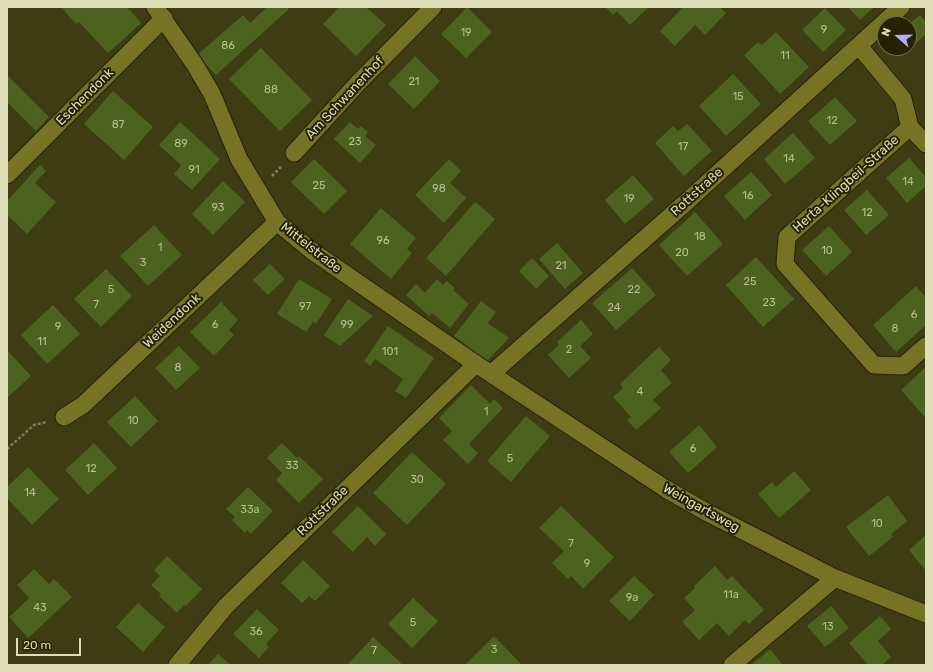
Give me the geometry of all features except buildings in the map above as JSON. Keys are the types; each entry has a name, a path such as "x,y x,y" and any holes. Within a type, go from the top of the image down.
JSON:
{"street":[{"name":"Am Schwanenhof","path":"294,153 359,82 433,7"},
{"name":"Rottstraße","path":"491,374 901,7"},
{"name":"Eschendonk","path":"7,175 159,12"},
{"name":"Mittelstraße","path":"159,12 212,94 239,159 277,222 318,255 491,374"},
{"name":"Herta-Klingbeil-Straße","path":"859,46 903,99 910,126 926,144"},
{"name":"Herta-Klingbeil-Straße","path":"910,126 787,237 785,264 874,365 903,366 926,346"},
{"name":"Weidendonk","path":"64,417 83,406 277,222"},
{"name":"Rottstraße","path":"177,665 226,606 476,364"},
{"name":"Weingartsweg","path":"491,374 666,489 708,513 835,578 926,614"},
{"path":"732,665 835,578"}],"path":[{"path":"258,190 294,153"},
{"path":"7,449 34,425 64,417"}]}
